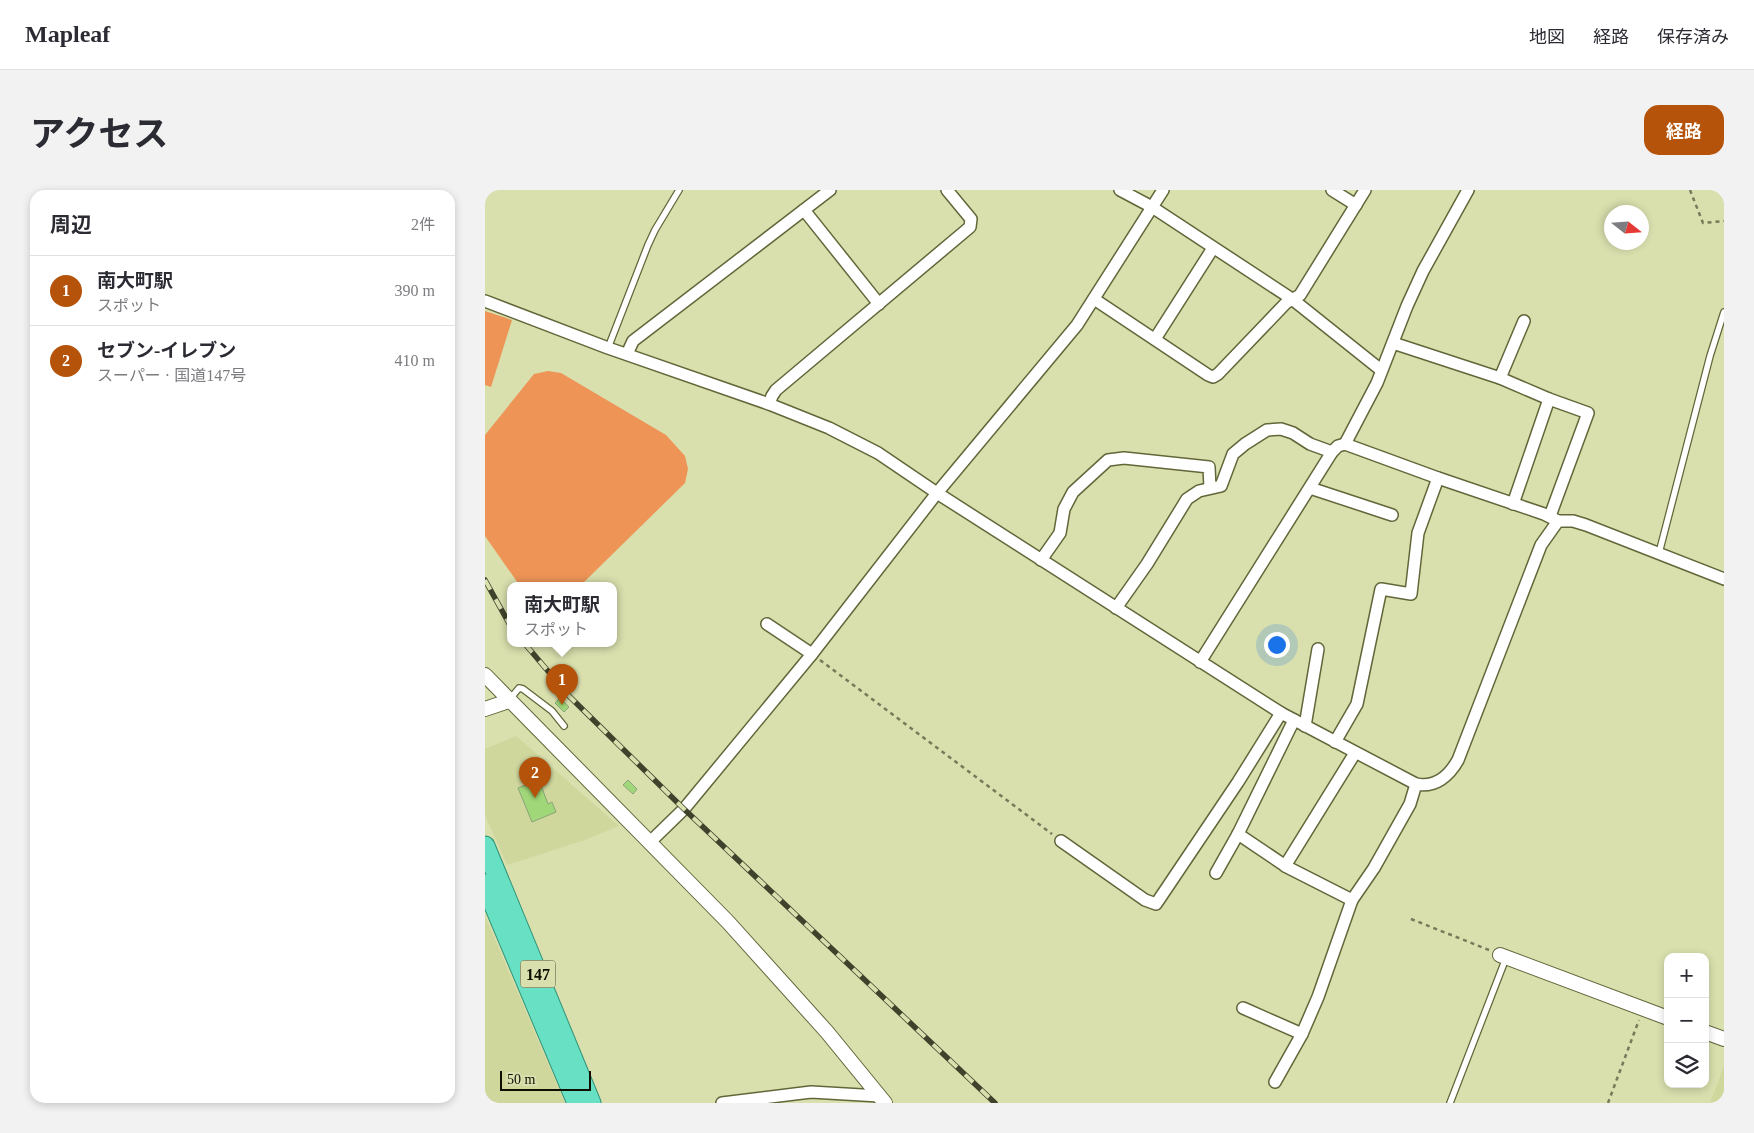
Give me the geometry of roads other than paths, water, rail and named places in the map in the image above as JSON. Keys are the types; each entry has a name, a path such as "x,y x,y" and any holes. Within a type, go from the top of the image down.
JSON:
{"highway":[{"name":"147","path":"485,846 591,1103"},
{"name":"147","path":"485,884 577,1103"}],"street":[{"path":"627,354 633,341 830,190"},
{"path":"769,404 776,390 970,227 971,220 947,190"},
{"path":"1120,190 1152,207 1292,299 1381,370"},
{"path":"651,842 684,809 812,654 937,493 1077,325 1163,190"},
{"path":"1332,190 1356,205"},
{"path":"1094,299 1208,375 1218,374 1286,303 1300,295 1365,190"},
{"path":"1345,444 1377,383 1407,306 1423,271 1468,190"},
{"path":"804,210 879,304"},
{"path":"1155,338 1213,248"},
{"path":"485,301 609,348 769,404 829,428 878,453 937,493 1281,713 1416,784 1425,786 1434,784 1446,776 1458,760 1541,545 1554,519 1588,413 1549,399 1501,378 1393,343"},
{"path":"1501,378 1524,321"},
{"path":"1513,504 1549,399"},
{"path":"1116,608 1147,564 1187,499 1199,491 1221,486 1233,454 1245,444 1267,430 1281,429 1293,433 1310,444 1332,452"},
{"path":"1200,662 1332,452 1338,446 1345,444 1554,519 1573,521 1586,525 1724,578"},
{"path":"1041,560 1060,533 1064,508 1073,492 1108,460 1124,458 1209,468 1211,488"},
{"path":"1335,742 1357,704 1381,589 1411,594 1418,534 1438,478"},
{"path":"1310,488 1392,515"},
{"path":"767,624 812,654"},
{"path":"1305,726 1318,649"},
{"path":"485,675 728,922 790,991 882,1100"},
{"path":"485,709 509,701"},
{"path":"1061,841 1145,900 1156,904 1238,782 1281,713"},
{"path":"1216,873 1238,834 1294,720"},
{"path":"1285,866 1355,753"},
{"path":"1275,1082 1302,1034 1318,997 1352,900 1374,868 1410,804 1416,784"},
{"path":"1238,834 1285,866 1352,900"},
{"path":"1503,956 1664,1016"},
{"path":"1243,1008 1302,1034"},
{"path":"1709,1034 1724,1040"},
{"path":"722,1103 757,1101 811,1092 882,1100"}],"lane":[{"path":"609,348 648,245 679,190"},
{"path":"1659,553 1710,356 1724,312"},
{"path":"509,701 516,689 523,689 552,711 564,726"},
{"path":"1450,1103 1503,956"}],"railway":[{"path":"485,580 507,620"},
{"path":"528,647 570,697 684,809 995,1103"}],"place":[{"name":"南大町駅","path":"562,705"},
{"name":"セブン-イレブン","path":"535,798"}]}
